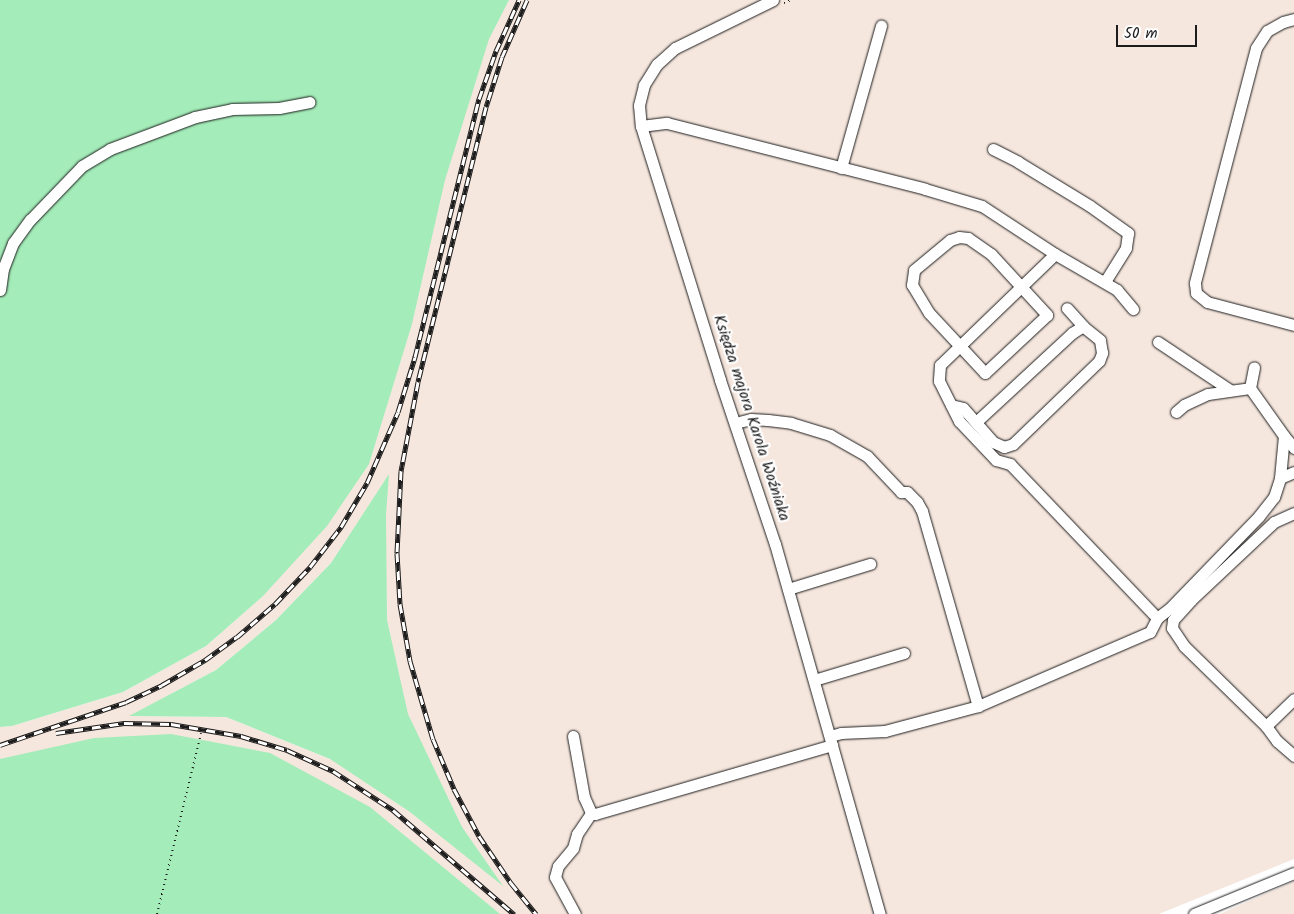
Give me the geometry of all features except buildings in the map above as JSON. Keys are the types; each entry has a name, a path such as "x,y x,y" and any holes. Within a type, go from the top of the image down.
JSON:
{"street":[{"name":"Księdza majora Karola Woźniaka","path":"778,2 675,48 657,64 642,91 639,104 641,126 788,589 880,914"},
{"path":"1294,19 1274,26 1261,38 1256,48 1196,275 1195,288 1201,298 1207,302 1294,325"},
{"path":"841,168 881,26"},
{"path":"0,290 3,269 13,243 30,220 82,166 110,149 195,117 232,109 279,108 309,102"},
{"path":"641,126 667,123 982,206 1055,254 1117,290 1134,309"},
{"path":"993,149 1090,206 1128,233 1126,248 1104,282"},
{"path":"959,237 968,238 991,254 1047,315 985,373 959,346 929,314 912,285 914,270 950,240 959,237"},
{"path":"1055,254 940,365 939,381 959,421 996,460 1010,464 1157,618"},
{"path":"951,405 963,408 993,442 1004,447 1013,444 1099,361 1102,353 1100,340 1067,308"},
{"path":"976,422 1072,333 1084,326"},
{"path":"1158,342 1230,390"},
{"path":"1254,367 1250,388 1294,448"},
{"path":"1176,412 1184,405 1208,394 1250,388"},
{"path":"735,423 751,419 792,423 830,435 867,456 900,492 908,492 917,502 922,512 978,706"},
{"path":"591,813 595,814 831,741 841,733 885,730 978,706 1150,632 1157,618 1169,609 1259,516 1274,497 1280,478 1284,436"},
{"path":"1280,478 1294,472"},
{"path":"1294,513 1274,522 1173,620 1172,628 1184,646 1294,756"},
{"path":"788,589 870,564"},
{"path":"814,680 904,653"},
{"path":"1266,726 1294,699"},
{"path":"573,736 584,797 591,813"},
{"path":"575,914 555,877 558,866 573,848 577,834 591,813"},
{"path":"1198,913 1294,873"}],"path":[{"path":"778,2 791,0"},
{"path":"158,914 201,733"}],"shaded area":[{"path":"495,0 1294,0 1294,859 1159,914 486,914 0,765 0,727 12,726 123,692 206,646 263,596 356,449","holes":["388,476 381,541 384,635 330,759 226,717 130,716 216,670 276,620 331,563"]},
{"path":"1294,881 1294,914 1220,914"}],"green space":[{"path":"0,0 509,0 489,39 445,180 412,324 369,464 327,526 263,596 206,646 123,692 12,726 0,727"},
{"path":"389,474 386,515 387,620 408,714 462,827 503,886 410,812 330,759 226,717 129,716 216,670 276,620 331,563"},
{"path":"171,734 270,753 370,807 500,914 0,914 0,759 94,738"}],"railway":[{"path":"0,745 126,702 162,685 205,660 237,637 275,604 310,567 341,527 367,483 398,412 415,357 479,99 496,51 519,0"},
{"path":"527,0 502,57 486,107 418,382 401,471 397,553 400,604 410,661 433,739 454,789 479,836 511,883 536,914"},
{"path":"56,733 124,723 171,724 241,736 287,750 333,771 393,810 514,914"}]}
